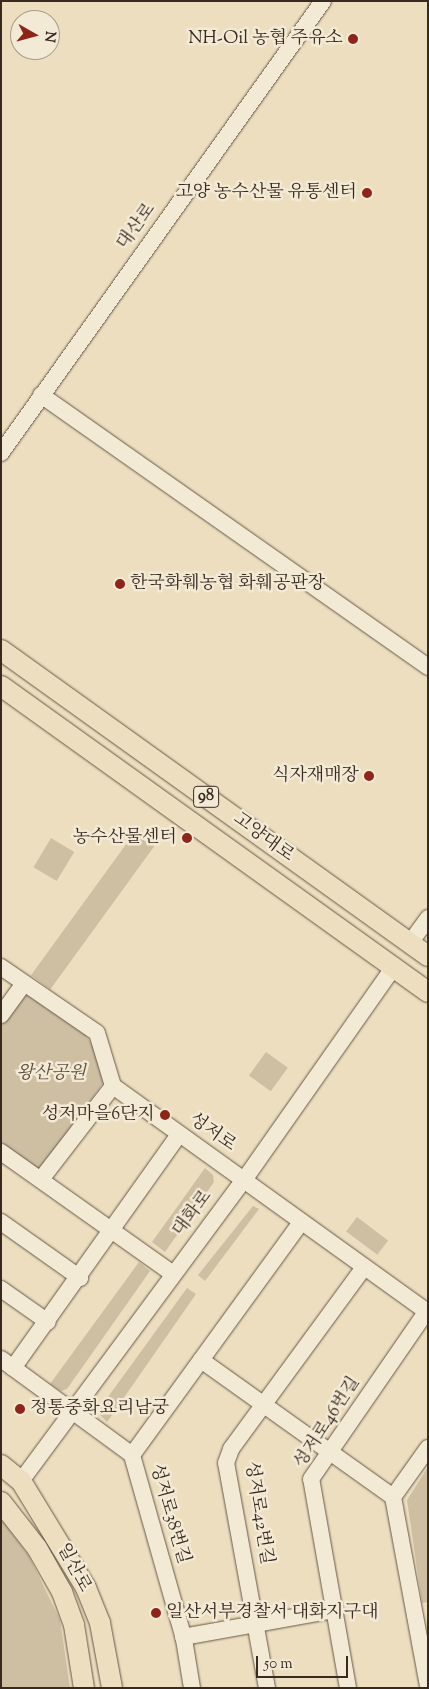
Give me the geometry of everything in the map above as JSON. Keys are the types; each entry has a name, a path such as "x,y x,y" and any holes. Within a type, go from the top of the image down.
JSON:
{"main road":[{"name":"고양대로","path":"1,650 428,956"},
{"name":"고양대로","path":"1,686 428,992"},
{"name":"일산로","path":"1,1465 21,1481 86,1588 100,1623 112,1688"},
{"name":"일산로","path":"1,1502 37,1548 62,1592 74,1625 84,1688"}],"street":[{"name":"대산로","path":"1,453 324,1"},
{"path":"41,395 428,667"},
{"path":"410,944 428,918"},
{"path":"1,967 97,1033 113,1086 42,1178"},
{"name":"대화로","path":"21,1481 244,1180 393,968"},
{"path":"1,1015 24,983"},
{"name":"성저로","path":"113,1086 428,1311"},
{"path":"132,1454 75,1410 7,1364 48,1322 179,1134"},
{"path":"1,1152 42,1178 173,1274"},
{"path":"1,1222 80,1278"},
{"name":"성저로38번길","path":"192,1688 183,1637 132,1454 301,1222"},
{"name":"성저로42번길","path":"267,1688 226,1463 231,1449 364,1267"},
{"path":"1,1289 48,1322"},
{"name":"성저로46번길","path":"348,1688 311,1479 428,1311"},
{"path":"201,1360 393,1498 428,1685"},
{"path":"393,1498 428,1448"},
{"path":"183,1637 335,1610"}],"green space":[{"path":"135,832 154,846 50,989 31,975"},
{"path":"51,838 74,852 57,881 33,867"},
{"name":"왕산공원","path":"27,994 81,1028 96,1051 105,1080 41,1171 1,1142 1,1020 17,997"},
{"path":"266,1052 288,1068 271,1091 249,1075"},
{"path":"205,1168 213,1175 214,1182 165,1252 152,1242"},
{"path":"253,1206 259,1209 205,1281 198,1275"},
{"path":"357,1217 388,1240 377,1255 346,1231"},
{"path":"139,1262 150,1271 67,1389 61,1391 50,1384"},
{"path":"187,1288 196,1294 107,1422 100,1415 100,1408"},
{"path":"428,1467 428,1602 422,1603 407,1500"},
{"path":"1,1519 29,1556 60,1620 70,1688 1,1688"}],"place":[{"name":"NH-Oil 농협 주유소","path":"353,39"},
{"name":"고양 농수산물 유통센터","path":"367,193"},
{"name":"한국화훼농협 화훼공판장","path":"120,584"},
{"name":"식자재매장","path":"369,776"},
{"name":"농수산물센터","path":"187,838"},
{"name":"성저마을6단지","path":"165,1115"},
{"name":"정통중화요리남궁","path":"20,1409"},
{"name":"일산서부경찰서 대화지구대","path":"156,1613"}]}
